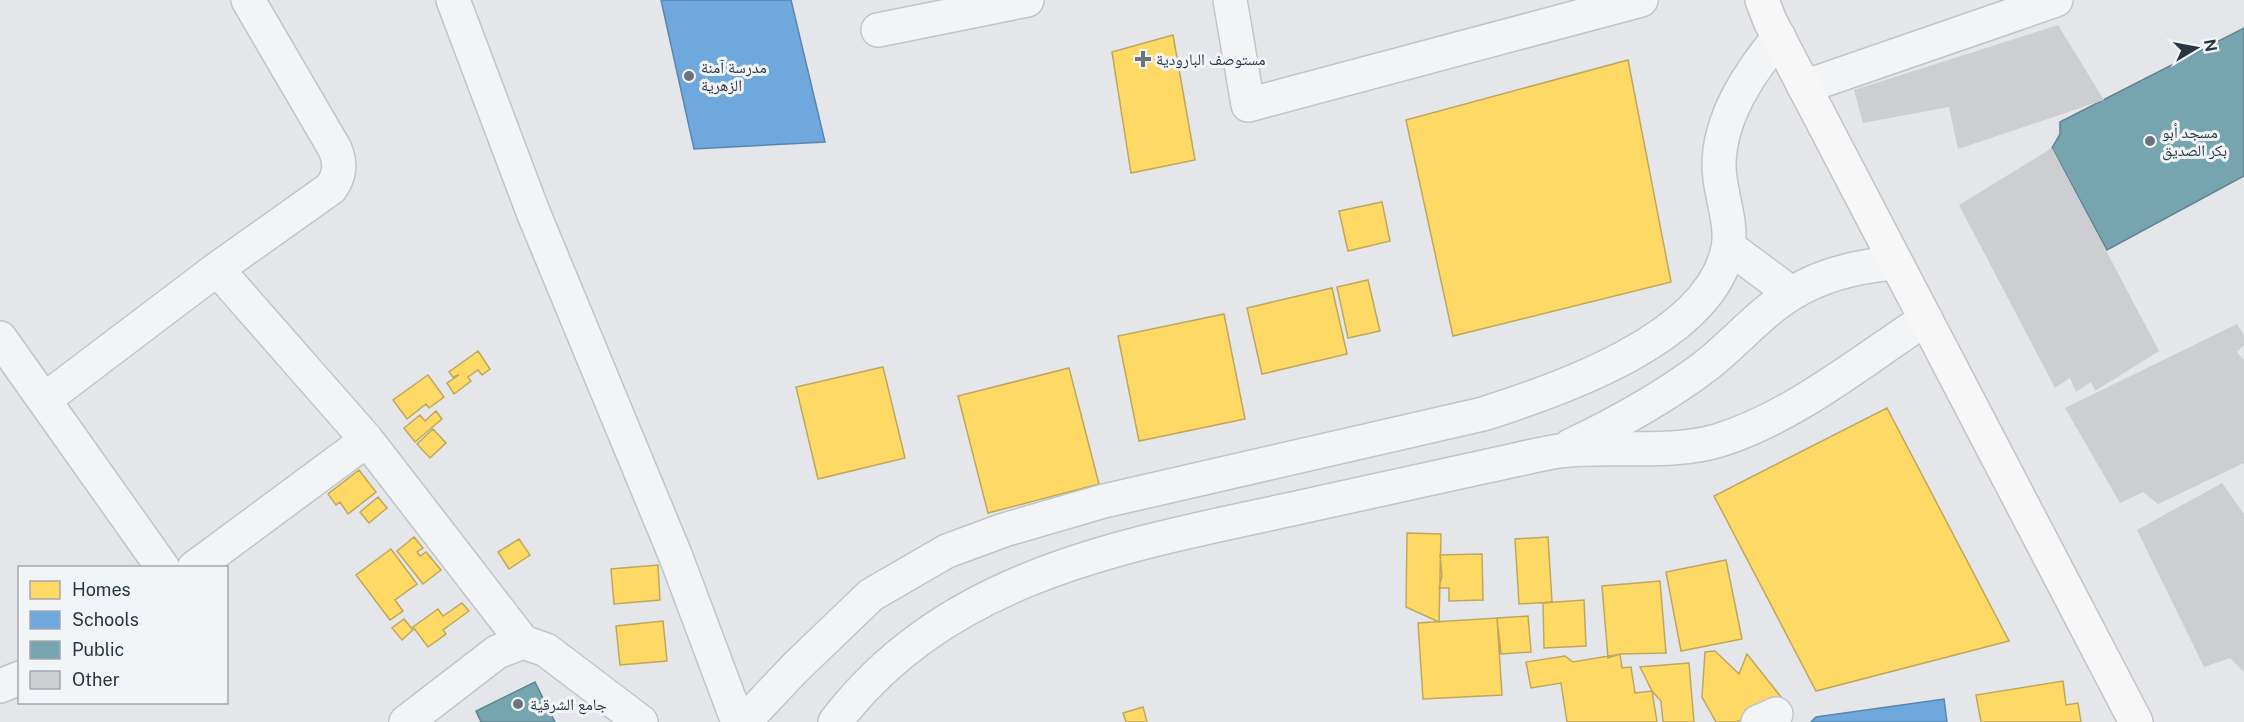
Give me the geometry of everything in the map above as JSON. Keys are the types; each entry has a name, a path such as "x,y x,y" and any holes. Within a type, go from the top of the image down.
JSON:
{"main road":[{"path":"1766,14 2136,722"}],"street":[{"path":"44,400 217,269 331,188 339,171 340,160 248,0"},
{"path":"453,0 533,212 676,557 738,722"},
{"path":"878,30 1027,0"},
{"path":"1230,0 1248,105 1641,0"},
{"path":"1804,87 2056,0"},
{"path":"744,722 795,668 871,595 947,550 1004,530 1104,501 1483,414 1544,395 1596,374 1631,354 1683,318 1714,283 1729,247 1719,166 1725,130 1755,65 1766,14"},
{"path":"1729,247 1791,294"},
{"path":"1560,451 1612,426 1661,397 1708,364 1791,294 1843,271 1895,263"},
{"path":"217,269 367,441 522,642 546,650 641,722"},
{"path":"835,722 904,648 980,601 1063,564 1173,536 1560,451 1677,449 1718,440 1757,426 1788,409 1926,319"},
{"path":"0,338 162,566"},
{"path":"195,566 367,441"},
{"path":"406,722 497,652 522,642"},
{"path":"0,686 18,679"}],"building: Homes":[{"path":"1173,35 1195,160 1131,173 1112,52"},
{"path":"1628,60 1671,282 1453,336 1406,120"},
{"path":"1382,202 1390,241 1348,251 1339,211"},
{"path":"1368,280 1380,331 1348,338 1337,287"},
{"path":"1332,288 1347,354 1262,374 1247,308"},
{"path":"1224,314 1245,419 1139,441 1118,336"},
{"path":"478,351 490,369 482,375 478,370 468,377 471,381 454,394 447,383 459,375 453,377 449,372"},
{"path":"883,367 905,458 818,479 796,387"},
{"path":"1069,368 1099,484 988,513 958,396"},
{"path":"428,375 444,397 429,408 426,404 407,419 393,400"},
{"path":"1887,408 2009,641 1816,691 1714,496"},
{"path":"436,411 442,419 415,442 404,428 420,415 425,421"},
{"path":"433,429 446,443 430,458 417,444"},
{"path":"359,470 376,492 348,514 340,502 336,505 328,494"},
{"path":"378,497 387,508 369,523 360,512"},
{"path":"1407,533 1441,534 1439,622 1406,607"},
{"path":"414,537 423,548 417,552 420,556 426,552 441,570 423,584 397,551"},
{"path":"1548,537 1552,602 1519,604 1515,539"},
{"path":"519,539 530,555 509,569 498,552"},
{"path":"391,549 417,584 395,600 403,611 390,620 356,575"},
{"path":"1482,554 1483,600 1449,601 1449,588 1439,588 1442,576 1440,555"},
{"path":"1726,560 1742,639 1681,651 1666,572"},
{"path":"658,565 660,600 614,604 611,569"},
{"path":"1660,581 1666,653 1620,654 1608,658 1602,586"},
{"path":"1584,600 1586,646 1544,648 1543,603"},
{"path":"462,603 469,611 443,630 446,634 428,647 413,627 438,609 443,616"},
{"path":"1528,616 1531,652 1501,654 1497,618"},
{"path":"1497,618 1502,695 1423,699 1418,623"},
{"path":"404,619 413,630 402,640 392,628"},
{"path":"663,621 667,661 620,665 616,626"},
{"path":"1715,651 1739,674 1747,654 1785,702 1736,722 1716,722 1702,697 1705,652"},
{"path":"1620,654 1622,668 1631,667 1635,693 1652,691 1657,722 1567,722 1561,683 1531,688 1526,662 1565,656 1573,662"},
{"path":"1689,663 1694,722 1663,722 1661,701 1652,691 1640,667"},
{"path":"2063,681 2066,705 2078,703 2081,722 1981,722 1976,695"},
{"path":"1143,707 1147,722 1126,722 1123,713"}],"building: Schools":[{"name":"مدرسة آمنة الزهرية","path":"661,0 791,0 825,142 694,149"},
{"path":"1944,699 1947,722 1811,722 1816,717"}],"building: Public":[{"name":"مسجد أبو بكر الصديق","path":"2244,28 2244,176 2107,250 2052,148 2060,134 2060,122"},
{"name":"جامع الشرقية","path":"535,682 555,722 481,722 476,711"}],"building: Other":[{"path":"2058,25 2104,100 1958,149 1949,107 1863,123 1854,90"},
{"path":"2052,148 2159,351 2095,391 2091,382 2076,392 2070,378 2055,388 1959,205"},
{"path":"2237,324 2244,335 2244,345 2237,352 2244,360 2244,463 2158,504 2143,492 2120,503 2065,408"},
{"path":"2222,483 2244,514 2244,672 2230,658 2204,667 2137,530"}],"place":[{"name":"مستوصف البارودية","path":"1143,59"},
{"name":"مدرسة آمنة الزهرية","path":"689,76"},
{"name":"مسجد أبو بكر الصديق","path":"2150,141"},
{"name":"جامع الشرقية","path":"518,704"}]}
